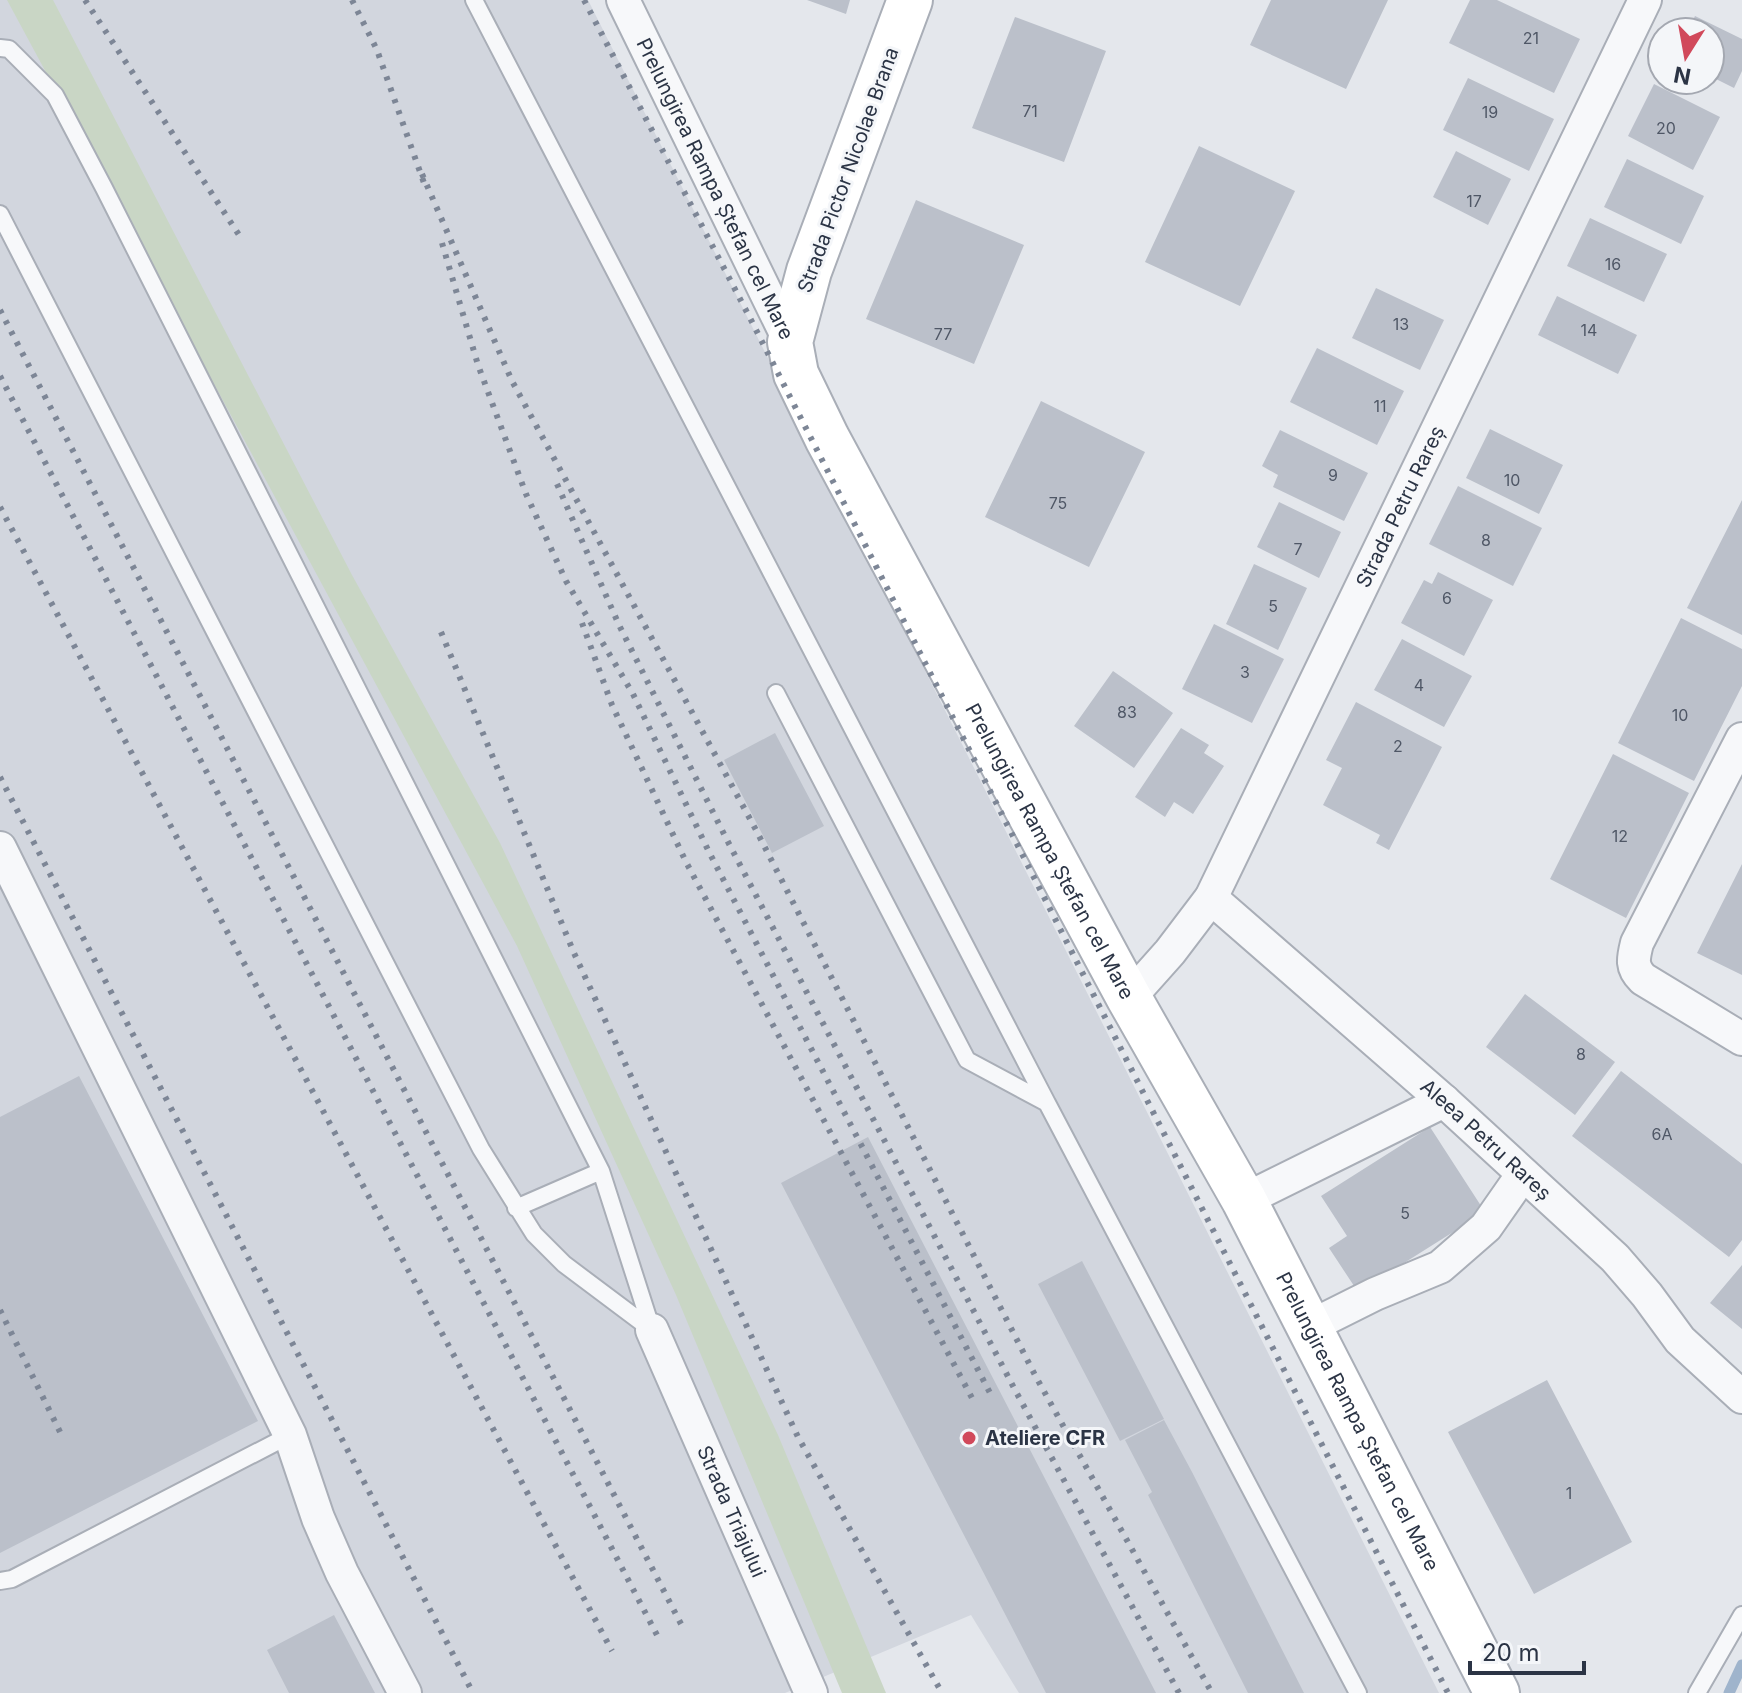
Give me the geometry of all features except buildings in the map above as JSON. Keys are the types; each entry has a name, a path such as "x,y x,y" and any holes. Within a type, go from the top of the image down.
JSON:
{"street":[{"name":"Prelungirea Rampa Ștefan cel Mare","path":"623,0 790,342 796,374 827,438 1129,998 1244,1200 1497,1693"},
{"name":"Strada Pictor Nicolae Brana","path":"790,342 809,271 910,0"},
{"name":"Strada Petru Rareș","path":"1129,998 1170,952 1211,898 1645,0"},
{"path":"1742,739 1637,943 1633,958 1634,970 1643,979 1742,1039"},
{"path":"0,848 290,1435 318,1518 342,1573 405,1693"},
{"name":"Aleea Petru Rareș","path":"1211,898 1444,1101 1615,1258 1680,1340 1742,1397"},
{"path":"1244,1200 1444,1101"},
{"path":"1309,1327 1375,1294 1440,1267 1486,1227 1523,1174"},
{"name":"Strada Triajului","path":"652,1330 801,1690"}],"lane":[{"path":"474,0 1047,1103 1358,1693"},
{"path":"0,48 9,49 33,72 55,95 62,108 601,1171 652,1330"},
{"path":"0,214 481,1149 534,1234 564,1264 652,1330"},
{"path":"776,693 967,1060 1047,1103"},
{"path":"516,1208 601,1171"},
{"path":"0,1581 12,1579 290,1435"},
{"path":"1697,1693 1742,1615"}],"shaded area":[{"path":"0,0 588,0 1439,1693 1019,1693 971,1615 785,1693 0,1693"}],"green space":[{"path":"7,0 53,0 352,575 500,843 778,1435 886,1693 842,1693 676,1295 517,946"}],"waterway":[{"path":"1729,1693 1742,1665"}],"railway":[{"path":"85,0 241,238"},
{"path":"352,0 377,50 425,186"},
{"path":"584,0 750,318 1448,1693"},
{"path":"422,174 512,381 756,830 1036,1377 1212,1693"},
{"path":"442,243 478,365 526,494 566,581 633,694 709,852 990,1393"},
{"path":"0,310 681,1624"},
{"path":"0,376 658,1637"},
{"path":"557,484 619,625 727,840 1014,1388 1179,1693"},
{"path":"0,507 612,1651"},
{"path":"582,623 612,705 686,862 972,1398"},
{"path":"441,632 574,953 798,1437 942,1693"},
{"path":"0,777 473,1693"},
{"path":"0,1310 61,1434"}],"place":[{"name":"Ateliere CFR","path":"969,1438"}]}
